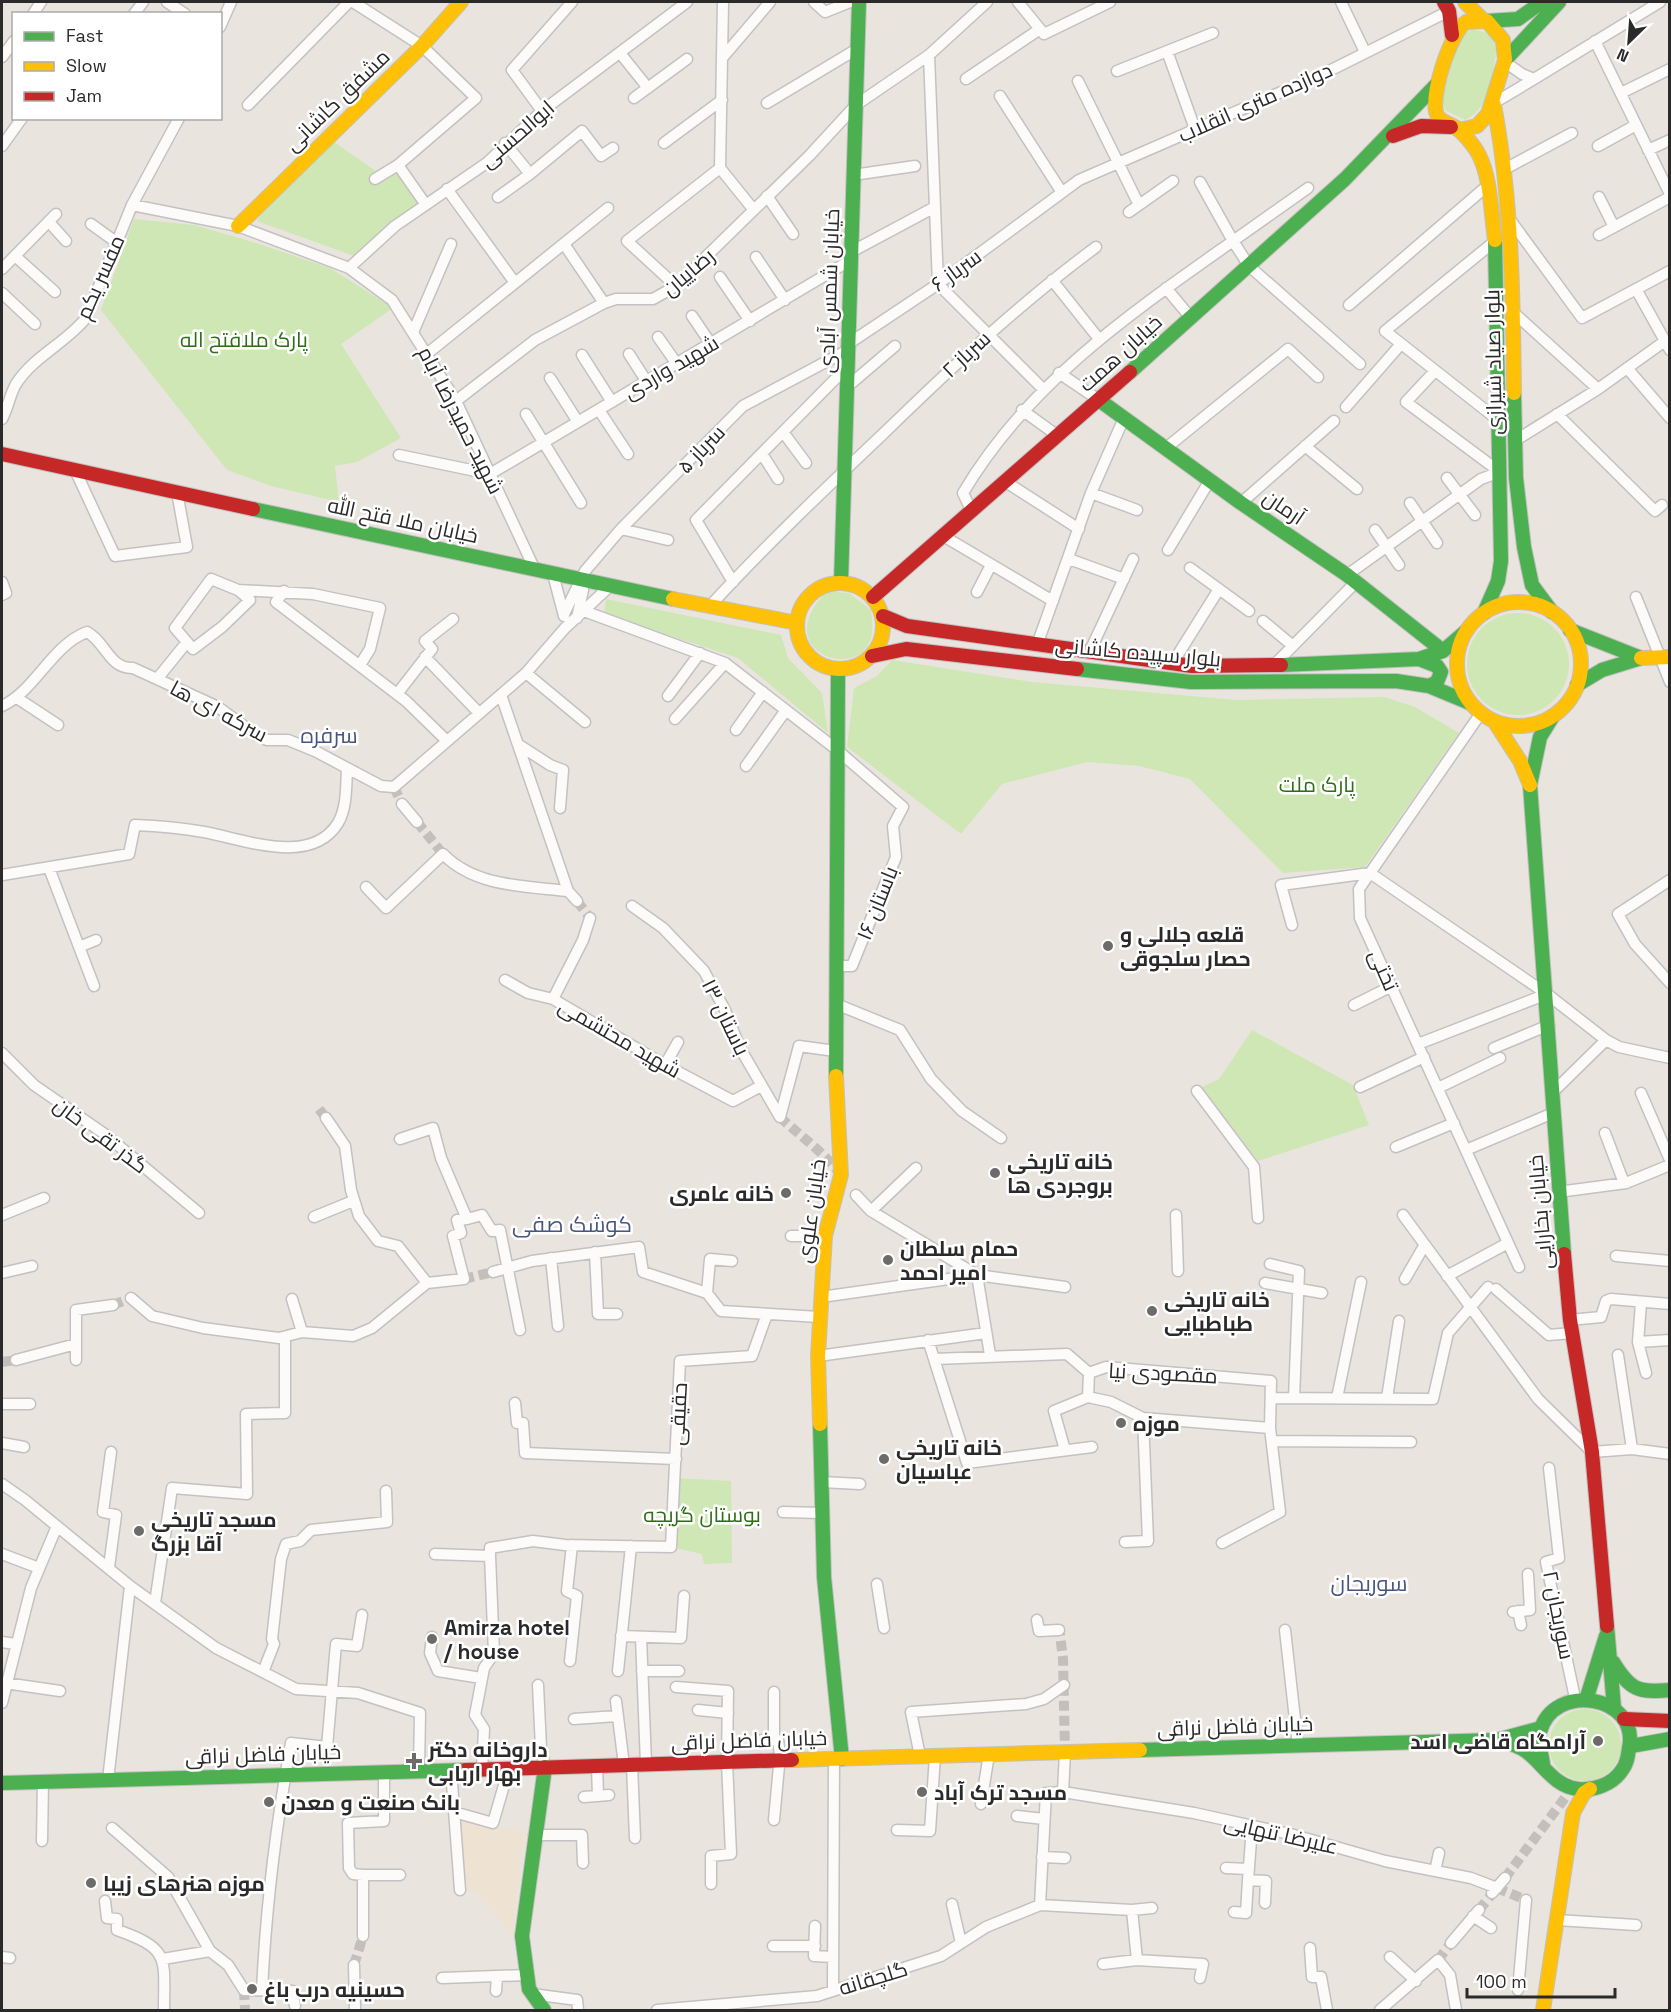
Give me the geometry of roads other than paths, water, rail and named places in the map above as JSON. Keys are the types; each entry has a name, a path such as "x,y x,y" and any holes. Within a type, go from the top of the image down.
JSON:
{"main road":[{"name":"مشفق کاشانی","path":"238,226 422,46 461,2"},
{"name":"خیابان شمس آبادی","path":"841,582 859,2"},
{"path":"1390,137 1421,126 1456,129 1479,125 1494,104 1507,51 1502,37 1465,2"},
{"path":"1452,35 1464,23 1485,21 1511,23 1525,17 1542,2"},
{"path":"1506,60 1534,26 1559,2"},
{"path":"1436,85 1443,71 1452,35 1447,6"},
{"name":"بلوار صیاد شیرازی","path":"1436,85 1433,96 1439,118 1456,129 1479,154 1487,186 1495,241 1500,571 1484,613"},
{"name":"خیابان همت","path":"873,597 945,537 1250,266 1390,137 1436,85"},
{"name":"بلوار صیاد شیرازی","path":"1494,104 1507,216 1513,312 1516,478 1526,568 1532,585 1552,612"},
{"name":"آرمان","path":"1099,400 1241,503 1352,579 1443,651"},
{"name":"خیابان ملا فتح الله","path":"2,454 580,580 797,623"},
{"path":"841,582 859,586 873,597 883,616 884,630 880,644 872,656 851,668 838,669 817,662 808,654 802,645 797,623 800,610 816,589 841,582"},
{"path":"1510,602 1532,604 1552,612 1570,630 1579,647 1581,666 1577,685 1565,705 1553,716 1524,726 1494,721 1470,703 1461,687 1457,668 1458,650 1465,632 1484,613 1510,602"},
{"name":"بلوار سپیده کاشانی","path":"883,616 907,626 1172,664 1273,666 1419,659 1443,651 1465,632"},
{"path":"1570,630 1641,658"},
{"name":"بلوار سپیده کاشانی","path":"872,656 906,649 1191,682 1396,681 1429,686 1470,703"},
{"path":"1577,685 1602,670 1641,658 1664,657"},
{"path":"1419,659 1437,666 1441,672 1437,682 1429,686"},
{"name":"خیابان علوی","path":"838,669 835,1051 841,1175 825,1236 818,1356 821,1513 838,1759"},
{"name":"خیابان بخارایی","path":"1553,716 1540,737 1530,785 1549,1025 1558,1192 1571,1327 1592,1452 1607,1634 1612,1661 1614,1708"},
{"name":"خیابان بخارایی","path":"1494,721 1520,761 1530,785"},
{"name":"خیابان بخارایی","path":"1581,1698 1607,1634"},
{"path":"1612,1661 1631,1689 1644,1693 1670,1690"},
{"path":"1543,1764 1538,1746 1541,1728 1554,1708 1581,1698 1601,1700 1614,1708 1624,1719 1631,1746 1624,1767 1618,1776 1600,1787 1590,1789 1574,1788 1559,1782"},
{"path":"1624,1719 1667,1717"},
{"path":"1497,1740 1541,1728"},
{"path":"1631,1746 1670,1739"},
{"path":"1497,1740 1519,1747 1543,1764 1559,1782 1573,1813"},
{"name":"خیابان فاضل نراقی","path":"2,1783 1497,1740"},
{"path":"544,2010 531,1994 526,1975 522,1936 545,1767"},
{"path":"1543,2010 1573,1813 1584,1794 1590,1789"}],"street":[{"path":"167,2 182,12"},
{"path":"222,22 231,2"},
{"path":"248,105 351,2 422,46 476,98 398,165 375,179"},
{"path":"542,111 512,70 572,2"},
{"name":"ابوالحسنی","path":"349,268 395,226 488,162 542,111 687,2"},
{"path":"723,2 720,168 753,210"},
{"path":"723,57 770,2"},
{"path":"814,2 825,12 850,2"},
{"name":"رضاییان","path":"456,401 535,340 604,303 616,299 653,299 676,286 809,156 856,105 929,55 987,2"},
{"path":"1018,2 1044,34 1110,2"},
{"path":"1341,2 1365,52"},
{"path":"1494,104 1660,2"},
{"name":"دوازده متری انقلاب","path":"1061,191 1118,162 1365,52 1447,6"},
{"path":"966,79 1040,29"},
{"path":"1117,71 1214,33"},
{"path":"1595,41 1670,195 1599,235"},
{"path":"2,57 12,44"},
{"path":"767,103 857,49"},
{"path":"1167,51 1195,129"},
{"path":"620,53 648,88"},
{"path":"929,55 939,284 986,335 1043,389"},
{"path":"634,98 687,59"},
{"path":"1506,60 1522,74 1534,79"},
{"path":"1621,93 1670,69"},
{"path":"1078,81 1140,205"},
{"path":"1000,96 1061,191"},
{"path":"664,143 722,100"},
{"path":"2,144 20,120"},
{"name":"مفسر یکم","path":"2,419 15,385 43,354 74,332 86,318 132,205 178,120"},
{"path":"1598,146 1636,125"},
{"path":"498,196 530,174 582,131 602,156 613,148"},
{"path":"1503,170 1572,133"},
{"path":"1648,150 1670,140"},
{"path":"506,143 530,174"},
{"path":"398,165 426,205"},
{"path":"854,175 915,166"},
{"path":"676,286 627,241 720,168"},
{"path":"1129,212 1173,181"},
{"path":"1200,182 1233,241 1250,266 1360,364"},
{"path":"1349,305 1487,186"},
{"path":"972,512 963,493 1000,436 1059,373 1166,288 1308,188"},
{"path":"447,189 515,283"},
{"name":"سرباز ۶","path":"848,347 939,284 1061,191"},
{"path":"767,196 793,234"},
{"path":"1599,197 1614,227"},
{"name":"شهید حمیدرضا آبام","path":"132,205 238,226 349,268 392,300 428,352 456,401 535,570"},
{"name":"شهید واردی","path":"490,474 750,321 851,256 935,207"},
{"path":"428,352 609,208"},
{"path":"1507,216 1582,318 1670,271"},
{"path":"2,269 52,218 66,241"},
{"path":"91,224 116,242"},
{"path":"1495,241 1385,331 1498,420"},
{"path":"414,330 451,244"},
{"path":"564,244 604,303"},
{"name":"سرباز ۲","path":"710,606 844,471 986,335 1096,247"},
{"path":"15,255 54,292"},
{"path":"756,257 784,300"},
{"path":"720,277 750,321"},
{"path":"1052,280 1099,339"},
{"path":"1166,288 1191,318"},
{"path":"1516,440 1598,389 1627,368 1667,346 1636,289"},
{"path":"2,293 35,324"},
{"path":"1513,312 1598,389"},
{"path":"692,316 711,344"},
{"path":"658,337 677,364"},
{"path":"1346,406 1401,344"},
{"path":"847,387 896,346"},
{"name":"سرباز ۵","path":"564,614 585,571 621,529 743,406 848,347"},
{"path":"1166,448 1288,349 1318,377"},
{"path":"628,354 647,382"},
{"path":"582,355 612,402"},
{"path":"733,582 696,520 848,366"},
{"path":"1627,368 1670,418"},
{"path":"1435,371 1406,402 1500,472"},
{"path":"1059,373 1099,400"},
{"path":"550,378 578,422"},
{"path":"598,410 628,454"},
{"path":"1022,410 1058,436"},
{"path":"526,414 581,503"},
{"path":"1557,414 1655,511 1662,505"},
{"path":"1037,645 1092,493 1124,418"},
{"path":"1241,503 1334,421"},
{"path":"783,432 806,463"},
{"path":"1305,446 1357,489"},
{"path":"762,454 778,479"},
{"path":"399,455 490,474"},
{"path":"75,470 115,556 187,547 177,492"},
{"path":"1273,666 1352,579 1387,547 1481,479 1500,472"},
{"path":"1447,478 1475,514"},
{"path":"1168,550 1210,480"},
{"path":"1006,482 1079,529"},
{"path":"1092,493 1137,510"},
{"path":"1410,502 1437,543"},
{"path":"621,529 668,540"},
{"path":"1375,530 1399,565"},
{"path":"945,537 1053,601"},
{"path":"1069,559 1124,579"},
{"path":"1089,653 1133,559"},
{"path":"977,592 991,565"},
{"path":"1190,568 1248,611"},
{"path":"553,574 564,614 565,628"},
{"path":"211,579 238,590 250,600 222,627 193,649 175,628 211,579"},
{"path":"580,580 583,590 581,614"},
{"path":"2,582 4,594"},
{"path":"284,591 276,602 397,694 447,741 526,674 565,628 609,586"},
{"path":"238,590 312,594 380,608 370,649 360,665"},
{"path":"1172,664 1219,590"},
{"path":"1636,597 1664,657 1670,682"},
{"path":"581,614 725,663 836,749"},
{"path":"397,694 432,649 425,641 453,619"},
{"path":"1263,621 1293,646"},
{"name":"سرکه ای ها","path":"17,698 52,660 87,632 117,664 124,668 133,668 218,707 256,735 267,740 288,740 381,786 394,787 447,741"},
{"path":"157,679 187,642"},
{"path":"668,696 700,653"},
{"path":"425,657 479,713"},
{"path":"675,719 725,663"},
{"path":"526,674 585,722"},
{"path":"736,730 764,692"},
{"path":"501,695 567,891 577,902"},
{"path":"2,706 17,698 58,725"},
{"path":"746,766 786,710"},
{"name":"تختی","path":"1481,713 1359,888 1360,918 1519,1267"},
{"path":"519,745 550,765 563,770 560,808"},
{"name":"باستان ۱۶","path":"836,749 903,807 893,826 896,857 852,966 836,966"},
{"path":"2,875 129,854 135,825 180,828 272,846 313,844 338,824 344,807 347,769"},
{"path":"402,804 417,822"},
{"path":"366,887 386,908 443,854 462,870 498,883 567,891"},
{"path":"49,868 94,986"},
{"path":"1292,925 1281,885 1370,873 1546,993 1606,1040 1619,1047 1670,1058"},
{"path":"1670,880 1618,914 1635,944 1670,983"},
{"name":"باستان ۱۳","path":"632,906 663,928 704,971 761,1086 780,1117 799,1046 835,1051"},
{"path":"553,999 583,940 590,918"},
{"path":"79,947 96,940"},
{"name":"شهید محتشمی","path":"505,980 528,993 553,999 665,1065 733,1101 761,1086"},
{"path":"1353,1005 1392,986"},
{"path":"1418,1044 1546,993"},
{"path":"836,1004 900,1030 930,1079 962,1111 1000,1138"},
{"path":"1438,1088 1549,1025"},
{"path":"1553,1092 1606,1040"},
{"path":"665,1065 678,1042"},
{"name":"گذر تقی خان","path":"2,1055 34,1085 106,1135 199,1213"},
{"path":"1360,1087 1424,1057"},
{"path":"1197,1091 1254,1167 1258,1218"},
{"path":"1641,1093 1670,1160"},
{"path":"1466,1150 1553,1113"},
{"path":"326,1118 345,1146 354,1201 359,1216 372,1236 398,1246 427,1283"},
{"path":"1396,1147 1454,1123"},
{"path":"400,1139 433,1128 441,1158 467,1219"},
{"path":"1605,1133 1624,1183"},
{"path":"1558,1192 1624,1183 1670,1166"},
{"path":"871,1211 916,1168"},
{"path":"856,1195 871,1211 977,1275"},
{"path":"2,1215 44,1198"},
{"path":"314,1217 354,1201"},
{"path":"131,1299 152,1316 223,1331 285,1338 302,1332 360,1335 372,1328 427,1283 464,1279 453,1236 461,1233 457,1220 482,1215 492,1231 500,1230 520,1330"},
{"path":"1176,1215 1178,1271"},
{"path":"1403,1215 1538,1400 1592,1452 1632,1449 1670,1454"},
{"path":"791,1236 825,1236"},
{"path":"1447,1276 1508,1243"},
{"path":"1405,1279 1424,1246"},
{"path":"493,1272 551,1258 639,1247 643,1272 707,1293"},
{"path":"595,1252 598,1314 616,1314"},
{"path":"1616,1256 1670,1261"},
{"path":"551,1258 558,1326"},
{"path":"732,1261 710,1259 707,1293 716,1307 727,1313 819,1317"},
{"path":"1270,1264 1299,1271 1294,1398"},
{"path":"2,1273 32,1266"},
{"path":"977,1275 990,1355"},
{"path":"821,1297 977,1275 1065,1287"},
{"path":"1337,1398 1361,1282"},
{"path":"1265,1283 1322,1293"},
{"path":"1222,1543 1280,1512 1270,1428 1271,1398 1433,1399 1448,1333 1469,1306 1492,1288 1549,1335 1601,1317 1608,1299 1670,1304"},
{"path":"292,1299 302,1332"},
{"path":"1641,1303 1638,1342 1646,1373"},
{"path":"76,1360 76,1310 112,1305"},
{"name":"حقیقی","path":"631,1546 671,1547 681,1361 752,1356 767,1314"},
{"path":"1387,1398 1399,1321"},
{"path":"818,1356 986,1333"},
{"path":"155,1603 172,1488 247,1494 247,1410 285,1413 285,1338"},
{"path":"928,1340 967,1463 1092,1447"},
{"path":"1638,1342 1670,1340"},
{"path":"16,1360 76,1344"},
{"name":"مقصودی نیا","path":"934,1359 990,1355 1067,1354 1089,1373 1106,1367 1271,1381 1271,1398"},
{"path":"1618,1355 1632,1449"},
{"path":"1088,1396 1089,1373"},
{"path":"1065,1450 1054,1411 1088,1396 1111,1402 1143,1418 1270,1428"},
{"path":"515,1403 517,1423 523,1423 525,1453 676,1459"},
{"path":"2,1404 30,1404"},
{"path":"1125,1542 1148,1541 1143,1418"},
{"path":"1272,1441 1411,1442"},
{"path":"2,1443 24,1447"},
{"path":"109,1567 116,1515 103,1512 111,1452"},
{"name":"سوریجان ۲","path":"1549,1468 1559,1558 1546,1562 1581,1698"},
{"path":"821,1482 860,1484"},
{"path":"2,1484 130,1586 216,1648 296,1689 358,1693 420,1713 419,1771"},
{"path":"262,1672 274,1644 272,1639 281,1559 286,1544 300,1541 311,1530 387,1522 386,1491"},
{"path":"783,1512 821,1513"},
{"path":"2,1703 15,1644 39,1568 57,1526"},
{"path":"482,1769 484,1729 475,1715 482,1673 495,1653 489,1548 533,1541 572,1545 631,1546 618,1671"},
{"path":"570,1661 577,1596 567,1591 572,1545"},
{"path":"2,1554 39,1568"},
{"path":"435,1554 490,1556"},
{"path":"1521,1625 1516,1611 1530,1610 1528,1574"},
{"path":"877,1584 884,1628"},
{"path":"108,1780 130,1586"},
{"path":"621,1636 681,1638 684,1596"},
{"path":"262,1990 267,1905 291,1743 327,1748 336,1644 357,1646 362,1615"},
{"path":"1037,1620 1039,1632 1059,1630"},
{"path":"1285,1630 1298,1746"},
{"path":"432,1637 430,1653 438,1671 482,1673"},
{"path":"635,1838 634,1765 642,1671 641,1637"},
{"path":"2,1642 15,1644"},
{"path":"642,1671 679,1671"},
{"path":"538,1685 541,1748 545,1767"},
{"path":"920,1756 910,1712 1026,1704 1044,1699 1064,1685"},
{"path":"676,1687 728,1691 727,1762 731,1854 711,1856 711,1884"},
{"path":"4,1688 60,1691"},
{"path":"774,1692 774,1740"},
{"path":"615,1701 634,1765"},
{"path":"698,1710 728,1713"},
{"path":"574,1719 618,1716"},
{"path":"762,1740 778,1740 779,1761 774,1820"},
{"path":"1065,1752 1063,1792 1046,1793 1040,1905 1132,1910 1152,1908"},
{"path":"981,1804 989,1754"},
{"path":"897,1830 930,1831 934,1756"},
{"path":"833,1991 838,1759"},
{"path":"584,1797 603,1796 597,1766"},
{"path":"454,1812 493,1822 509,1768"},
{"path":"451,1770 460,1890"},
{"path":"384,1772 384,1821 348,1822 349,1868 353,1874 400,1875"},
{"path":"42,1841 43,1781"},
{"name":"علیرضا تنهایی","path":"1063,1792 1194,1813 1293,1835 1471,1878 1495,1891 1505,1878"},
{"path":"1017,1816 1044,1819"},
{"path":"1234,1912 1246,1913 1252,1827"},
{"path":"112,1828 168,1877 210,1951 228,1965 244,1990 292,1991 295,2007"},
{"path":"534,1835 582,1835 583,1863"},
{"path":"1435,1871 1439,1853"},
{"path":"1042,1857 1065,1858"},
{"path":"1226,1868 1266,1881 1264,1903"},
{"path":"363,1875 363,1936"},
{"path":"1518,1990 1526,1900"},
{"path":"105,1901 107,1918 117,1919 117,1930 146,1940 156,1948 163,1959 164,2010"},
{"path":"952,1904 961,1943"},
{"name":"گلچقانه","path":"657,2010 817,1996 941,1956 986,1927 1040,1905"},
{"path":"1132,1910 1137,1960"},
{"path":"1451,1943 1476,1913 1491,1928"},
{"path":"1557,1920 1636,1925"},
{"path":"815,1926 814,1956 833,1957"},
{"path":"773,1946 815,1946"},
{"path":"1310,1948 1312,1977 1320,1977 1327,2010"},
{"path":"163,1959 210,1951"},
{"path":"1390,1958 1416,1981"},
{"path":"1103,1964 1137,1960 1203,1964 1200,1978"},
{"path":"1380,2010 1438,1960 1450,1975 1456,2010"},
{"path":"354,1965 355,2010"},
{"path":"442,1978 526,1975"},
{"path":"496,1976 496,1991"},
{"path":"531,1994 577,2000 578,2010"},
{"path":"784,1999 785,2010"}],"tunnel":[{"path":"394,787 402,804"},
{"path":"417,822 443,854"},
{"path":"577,901 590,918"},
{"path":"319,1109 326,1118"},
{"path":"780,1117 820,1152 841,1175"},
{"path":"464,1279 493,1272"},
{"path":"113,1305 131,1298"},
{"path":"2,1362 16,1360"},
{"path":"1059,1626 1063,1659 1065,1752"},
{"path":"1505,1878 1567,1795"},
{"path":"1497,1888 1526,1900"},
{"path":"1479,1910 1492,1894"},
{"path":"354,1965 363,1936"},
{"path":"1438,1960 1451,1943"},
{"path":"244,1990 245,2010"}],"place":[{"name":"قلعه جلالی و حصار سلجوقی","path":"1108,946"},
{"name":"خانه تاریخی بروجردی ها","path":"995,1173"},
{"name":"خانه عامری","path":"786,1193"},
{"name":"حمام سلطان امیر احمد","path":"888,1260"},
{"name":"خانه تاریخی طباطبایی","path":"1152,1311"},
{"name":"موزه","path":"1121,1423"},
{"name":"خانه تاریخی عباسیان","path":"884,1459"},
{"name":"مسجد تاریخی آقا بزرگ","path":"139,1531"},
{"name":"Amirza hotel / house","path":"432,1639"},
{"name":"آرامگاه قاضی اسد","path":"1598,1741"},
{"name":"داروخانه دکتر بهار اربابی","path":"414,1761"},
{"name":"مسجد ترک آباد","path":"922,1792"},
{"name":"بانک صنعت و معدن","path":"269,1802"},
{"name":"موزه هنرهای زیبا","path":"91,1883"},
{"name":"حسینیه درب باغ","path":"252,1989"}],"district":[{"name":"سرفره","path":"329,735"},
{"name":"کوشک صفی","path":"572,1224"},
{"name":"سوریجان","path":"1369,1583"}],"park label":[{"name":"پارک ملافتح اله","path":"244,339"},
{"name":"پارک ملت","path":"1317,784"},
{"name":"بوستان گریچه","path":"702,1514"}]}
